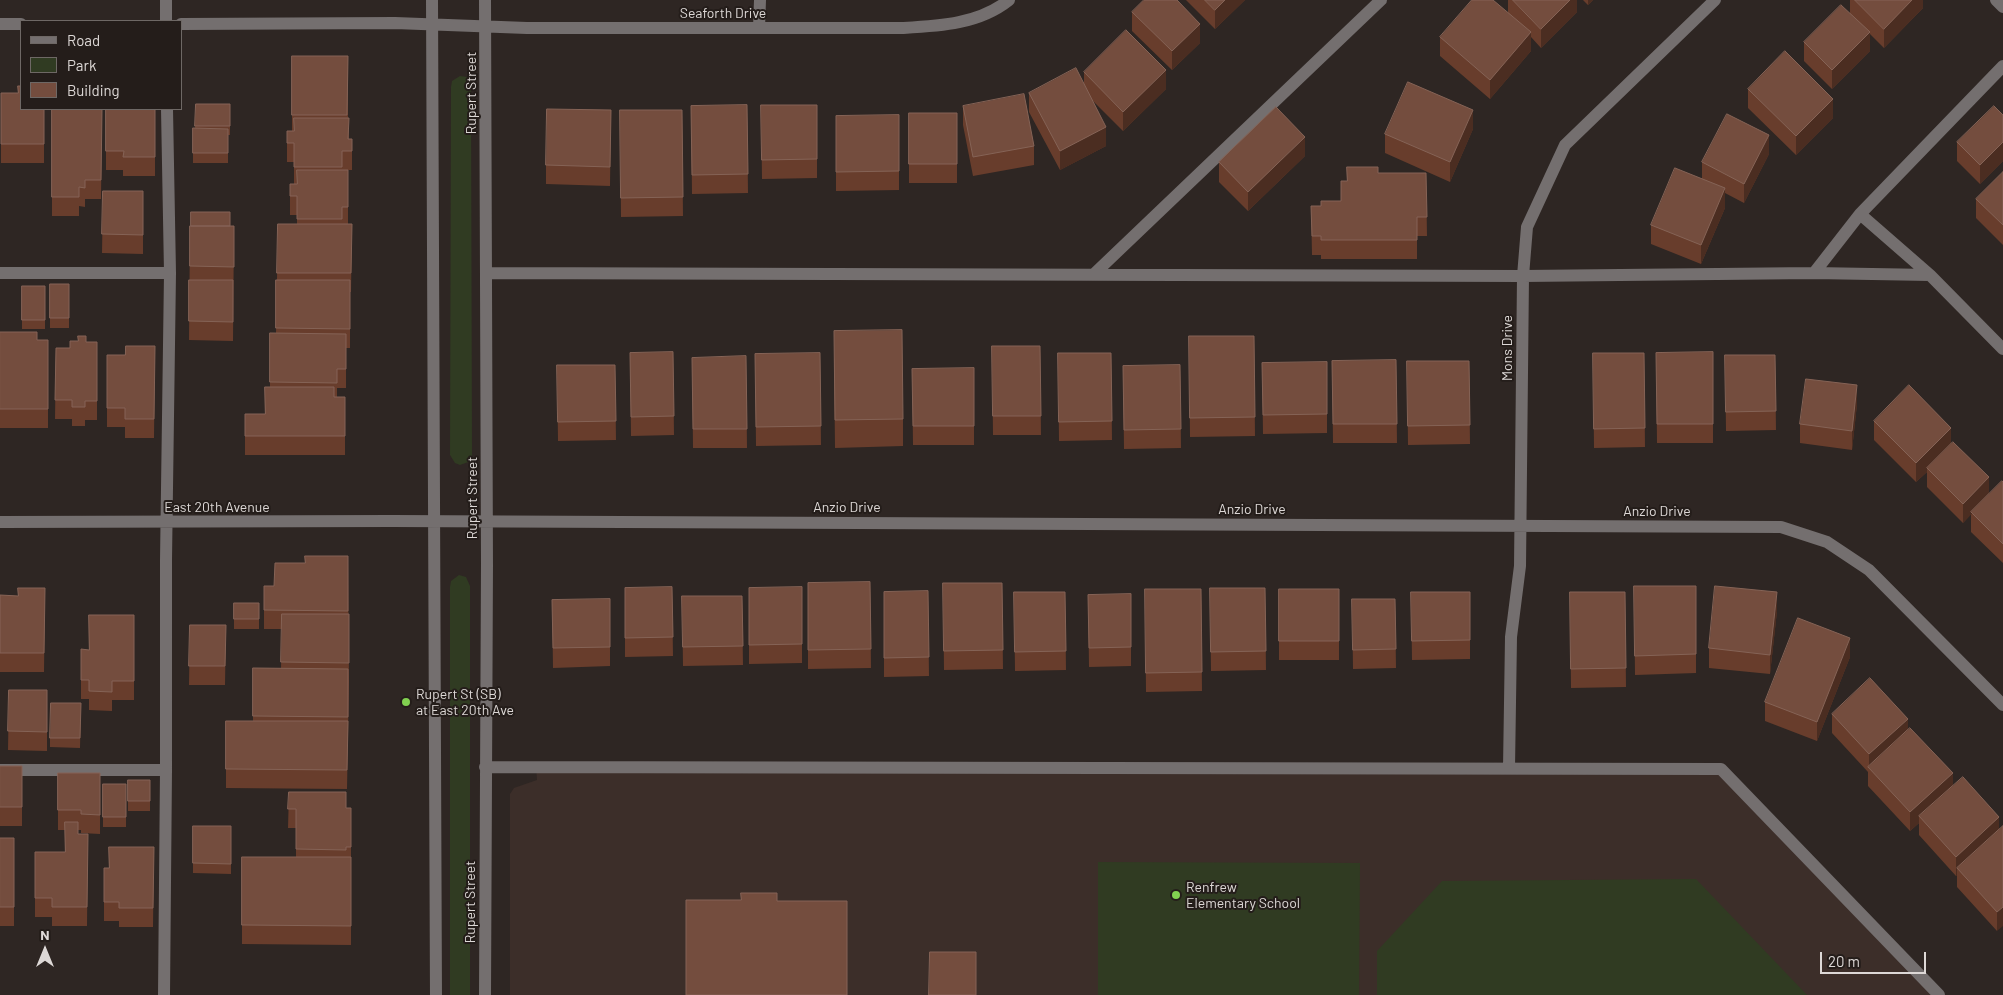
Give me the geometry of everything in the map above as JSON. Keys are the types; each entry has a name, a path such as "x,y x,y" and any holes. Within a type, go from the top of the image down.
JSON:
{"street":[{"path":"166,0 166,20"},
{"path":"432,0 436,995"},
{"name":"Rupert Street","path":"485,0 487,272 485,995"},
{"path":"759,28 760,0"},
{"name":"Seaforth Drive","path":"182,24 395,23 485,27 903,28 942,25 970,20 997,9 1008,0"},
{"path":"1094,274 1380,0"},
{"name":"Mons Drive","path":"1509,768 1510,637 1520,566 1523,276 1527,227 1565,145 1715,0"},
{"path":"1996,0 2003,7"},
{"path":"0,24 20,24"},
{"path":"1814,273 1860,214 2003,66"},
{"path":"164,995 166,523 170,272 167,110"},
{"path":"1860,214 1930,275 2003,349"},
{"path":"0,273 170,272"},
{"path":"487,272 1523,276 1814,273 1930,275"},
{"name":"East 20th Avenue","path":"0,522 434,522"},
{"name":"Anzio Drive","path":"434,522 1782,527 1827,542 1868,570 2003,705"},
{"path":"485,767 1721,769 1939,995"},
{"path":"0,770 166,770"}],"shaded area":[{"name":"Renfrew Elementary School","path":"536,766 1721,769 1939,995 510,995 510,794 514,788 537,780"}],"green space":[{"path":"460,76 467,77 471,86 472,455 471,461 460,465 455,463 450,455 451,87 452,81"},
{"path":"459,575 466,577 470,586 470,995 450,995 450,587 451,581"},
{"path":"1098,862 1360,863 1359,995 1098,995"},
{"path":"1696,879 1807,995 1377,995 1377,951 1442,881"}],"building":[{"path":"1144,0 1177,0 1200,24 1172,51 1132,12"},
{"path":"1205,0 1225,0 1215,10"},
{"path":"1472,0 1493,0 1531,32 1490,80 1440,37"},
{"path":"1513,0 1570,0 1541,29"},
{"path":"1855,0 1912,0 1884,29"},
{"path":"1841,5 1870,32 1832,70 1804,42"},
{"path":"1126,30 1166,70 1123,112 1084,72"},
{"path":"1785,51 1833,99 1796,136 1748,89"},
{"path":"292,56 348,56 347,115 292,115"},
{"path":"1076,68 1106,127 1060,151 1029,93"},
{"path":"1408,82 1473,110 1450,162 1385,134"},
{"path":"18,86 20,86 20,110 44,110 44,144 1,144 1,93 18,93"},
{"path":"1024,94 1034,146 973,157 963,106"},
{"path":"196,104 230,104 230,126 195,126"},
{"path":"747,105 748,174 692,175 691,106"},
{"path":"761,105 817,105 817,159 762,160"},
{"path":"1994,106 2003,115 2003,142 1980,165 1957,142"},
{"path":"1276,107 1305,137 1248,192 1219,162"},
{"path":"547,109 611,110 610,167 546,165"},
{"path":"52,110 102,110 101,180 85,180 85,188 79,187 79,197 52,197"},
{"path":"106,110 155,110 155,157 123,157 124,151 106,151"},
{"path":"620,110 682,110 683,197 621,198"},
{"path":"909,113 957,113 957,164 909,164"},
{"path":"1727,114 1769,135 1744,184 1702,162"},
{"path":"899,115 899,171 836,172 836,116"},
{"path":"294,118 349,118 348,139 352,139 352,151 342,151 342,167 294,167 294,143 287,143 287,131 294,131"},
{"path":"193,128 228,129 228,153 193,153"},
{"path":"1347,167 1378,167 1378,173 1426,173 1427,217 1417,217 1417,240 1321,240 1321,236 1312,236 1311,206 1321,206 1321,201 1341,201 1341,181 1347,181"},
{"path":"1675,168 1725,188 1701,245 1651,225"},
{"path":"297,170 348,170 348,207 342,207 342,219 297,219 297,196 290,196 290,184 297,184"},
{"path":"2003,172 2003,225 1976,199"},
{"path":"103,191 143,191 143,235 102,234"},
{"path":"191,212 230,212 230,226 191,226"},
{"path":"278,224 352,224 351,273 277,273"},
{"path":"190,226 234,226 234,267 190,266"},
{"path":"189,280 233,280 233,322 189,321"},
{"path":"276,280 350,280 350,329 276,328"},
{"path":"50,284 69,284 69,318 50,318"},
{"path":"22,286 45,286 45,320 22,320"},
{"path":"902,330 903,419 835,420 834,331"},
{"path":"0,332 37,332 37,340 48,340 48,409 0,409"},
{"path":"270,333 346,334 346,369 337,369 337,383 270,382"},
{"path":"78,336 86,336 86,342 97,342 97,401 85,401 85,407 72,407 72,400 55,400 56,348 70,348 70,341 78,341"},
{"path":"1189,336 1254,336 1255,417 1190,418"},
{"path":"126,346 155,346 154,419 125,419 125,408 107,408 107,355 125,355"},
{"path":"992,346 1040,346 1041,416 993,416"},
{"path":"673,352 674,416 631,417 630,353"},
{"path":"1713,352 1713,424 1657,424 1656,353"},
{"path":"820,353 821,426 756,427 755,354"},
{"path":"1058,353 1111,353 1112,421 1059,422"},
{"path":"1593,353 1644,353 1645,428 1594,429"},
{"path":"1725,355 1775,355 1776,411 1726,412"},
{"path":"746,356 747,429 693,429 692,358"},
{"path":"1396,360 1397,424 1333,424 1332,361"},
{"path":"1407,361 1469,361 1470,425 1408,426"},
{"path":"1327,362 1327,414 1263,415 1262,363"},
{"path":"557,365 615,365 616,421 558,422"},
{"path":"1180,365 1181,429 1124,430 1123,366"},
{"path":"974,368 974,426 913,426 912,369"},
{"path":"1806,379 1857,385 1852,431 1800,424"},
{"path":"1909,385 1951,428 1916,463 1874,421"},
{"path":"265,387 334,387 334,397 345,397 345,436 245,436 245,414 265,414"},
{"path":"1953,442 1989,477 1963,504 1927,468"},
{"path":"2003,482 2003,544 1971,512"},
{"path":"305,556 348,556 348,611 264,610 264,586 274,586 275,563 305,563"},
{"path":"870,582 871,649 808,650 808,583"},
{"path":"943,583 1002,583 1003,650 944,651"},
{"path":"1634,586 1696,586 1696,654 1635,656"},
{"path":"1715,586 1777,592 1770,655 1709,648"},
{"path":"672,587 673,637 625,638 625,588"},
{"path":"802,587 802,644 749,645 749,588"},
{"path":"18,588 45,588 44,653 0,653 0,595 18,596"},
{"path":"1210,588 1265,588 1266,651 1211,652"},
{"path":"1145,589 1201,589 1202,672 1146,673"},
{"path":"1279,589 1339,589 1339,641 1279,641"},
{"path":"928,591 929,657 884,658 884,592"},
{"path":"1014,592 1065,592 1066,651 1015,652"},
{"path":"1411,592 1470,592 1470,640 1412,641"},
{"path":"1570,592 1625,592 1626,668 1571,669"},
{"path":"1131,594 1131,647 1089,648 1088,595"},
{"path":"682,596 742,596 743,646 683,647"},
{"path":"610,599 610,647 553,648 552,600"},
{"path":"1352,599 1395,599 1396,649 1353,650"},
{"path":"234,603 259,603 259,619 234,619"},
{"path":"282,614 349,614 349,663 281,662"},
{"path":"89,615 134,615 134,681 112,681 112,692 89,691 89,680 81,680 81,649 89,650"},
{"path":"1798,618 1850,638 1817,722 1765,702"},
{"path":"190,625 226,625 225,666 189,666"},
{"path":"253,668 348,669 348,717 253,716"},
{"path":"1870,678 1908,719 1869,754 1832,714"},
{"path":"9,690 47,690 47,732 8,731"},
{"path":"51,703 81,703 80,738 50,738"},
{"path":"226,721 348,721 347,770 226,769"},
{"path":"1910,728 1953,773 1910,812 1868,767"},
{"path":"0,766 22,766 22,807 0,807"},
{"path":"58,773 100,773 100,815 81,814 81,810 58,810"},
{"path":"1963,777 1999,817 1956,857 1919,816"},
{"path":"128,780 150,780 150,801 128,801"},
{"path":"103,784 126,784 126,817 103,817"},
{"path":"289,792 346,792 346,808 351,808 351,847 346,847 346,850 296,849 296,809 288,809"},
{"path":"65,822 78,822 78,834 88,834 87,907 52,907 52,898 35,898 35,852 65,852"},
{"path":"193,826 231,826 231,864 193,863"},
{"path":"2003,826 2003,907 1997,912 1957,868"},
{"path":"0,838 14,838 14,907 0,907"},
{"path":"109,847 154,847 153,908 119,908 119,902 104,902 104,868 109,868"},
{"path":"242,857 351,857 351,926 242,925"},
{"path":"741,893 777,893 777,901 847,901 847,995 686,995 686,900 741,900"},
{"path":"930,952 976,952 976,995 929,995"}],"place":[{"name":"Rupert St (SB) at East 20th Ave","path":"406,702"},
{"name":"Renfrew Elementary School","path":"1176,895"}]}
